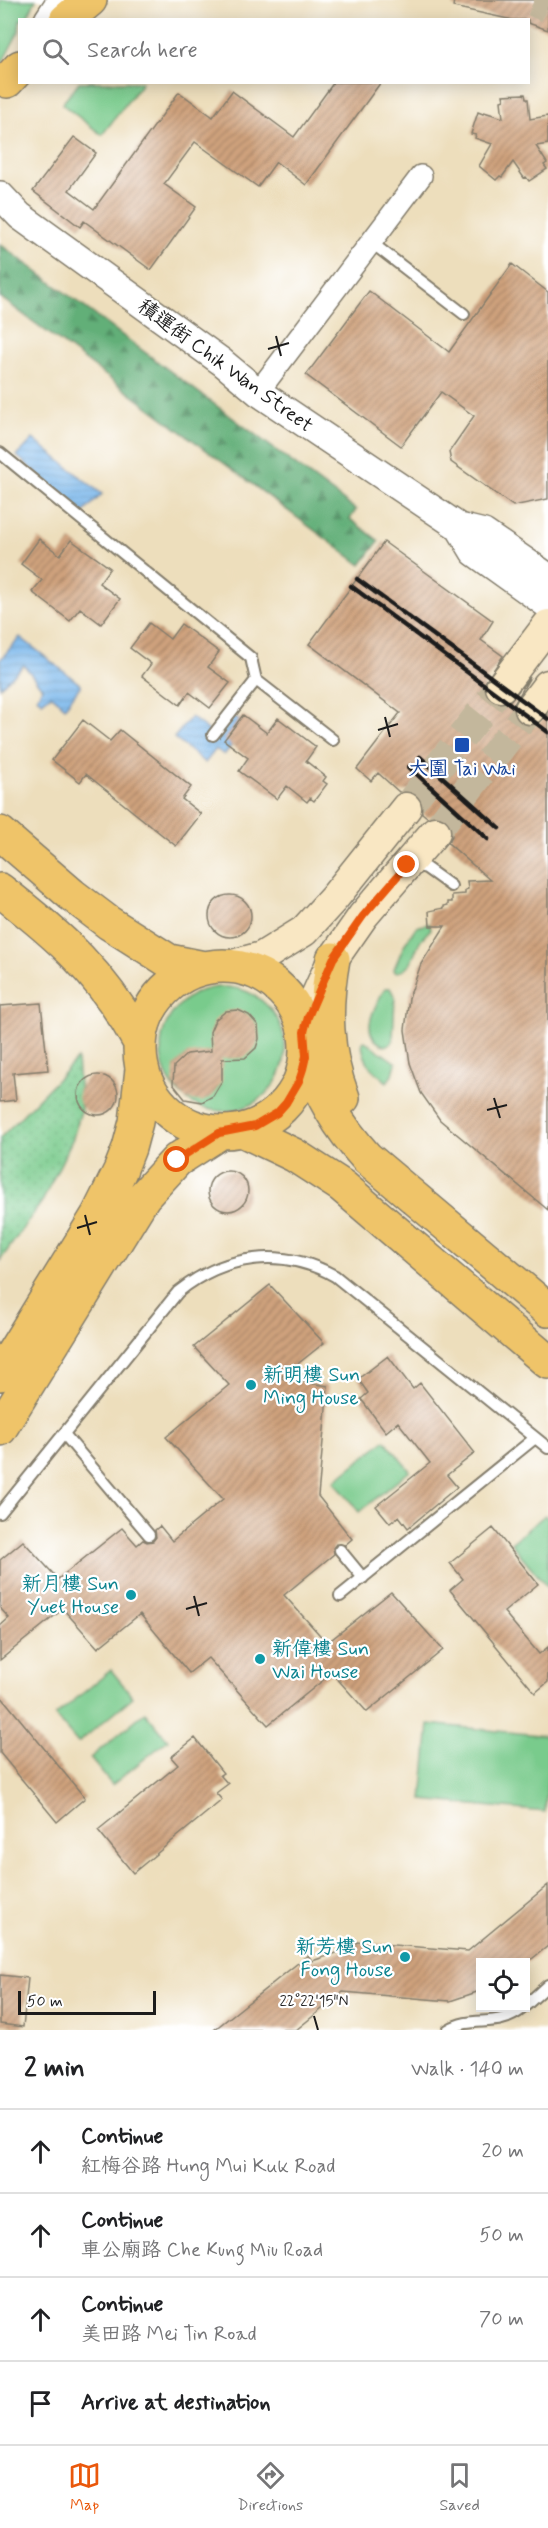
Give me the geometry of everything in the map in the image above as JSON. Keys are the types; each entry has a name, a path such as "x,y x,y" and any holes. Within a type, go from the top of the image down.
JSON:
{"main road":[{"path":"68,18 90,0"},
{"path":"501,687 548,625"},
{"path":"530,709 548,685"},
{"path":"0,1374 98,1215 120,1171 136,1122 146,1017 160,995 180,978 262,957 304,931 334,898 406,808"},
{"path":"0,1429 144,1196 177,1160 231,1132 266,1120 286,1103 299,1081 314,1001 333,959 363,916 435,832"},
{"path":"0,833 72,895 109,923 169,961 254,972 276,986 293,1006 318,1089 348,1137 393,1181 541,1302"},
{"path":"0,890 79,956 115,1000 141,1056 152,1093 169,1112 191,1126 231,1132 294,1155 342,1186 548,1362"},
{"path":"333,959 325,1018 332,1064 346,1107 357,1129 372,1154 393,1181"}],"street":[{"path":"49,18 61,0"},
{"path":"258,392 421,177"},
{"name":"積運街 Chik Wan Street","path":"0,195 20,216 222,362 258,392 459,527 484,533 548,577"},
{"name":"積運街 Chik Wan Street","path":"459,527 474,552 548,605"}],"lane":[{"path":"372,243 464,314"},
{"path":"0,453 251,658 256,680 333,740"},
{"path":"213,735 256,680"},
{"path":"407,865 426,868 451,886"},
{"path":"0,1513 178,1292 192,1281 224,1264 271,1257 306,1262 335,1276 548,1448"},
{"path":"64,1434 149,1535"},
{"path":"340,1596 535,1438"},
{"path":"340,1550 363,1578"},
{"path":"530,2001 548,1985"},
{"path":"448,2030 461,2024 502,2020 515,2012"}],"green space":[{"path":"0,0 36,0 27,18 18,18 18,33 0,67"},
{"path":"77,84 141,84 102,135 62,104"},
{"path":"0,244 356,510 350,519 379,541 361,565 0,297"},
{"path":"429,924 431,929 421,940 409,965 406,969 395,972 394,969 404,945 416,927"},
{"path":"223,987 247,992 267,1005 280,1025 285,1049 280,1073 267,1093 247,1106 223,1111 199,1106 179,1093 166,1073 161,1049 166,1025 179,1005 199,992"},
{"path":"385,988 390,988 395,997 393,1039 385,1046 372,1035 370,1028 373,1011"},
{"path":"365,1041 396,1063 393,1074 387,1082 367,1061 362,1043"},
{"path":"77,1059 81,1111 73,1138 43,1200 0,1261 0,1138"},
{"path":"385,1440 410,1471 359,1512 334,1481"},
{"path":"545,1515 548,1519 548,1588 511,1543"},
{"path":"111,1670 133,1697 78,1743 55,1716"},
{"path":"145,1712 168,1740 112,1785 90,1758"},
{"path":"429,1724 548,1736 545,1812 422,1800"}],"water":[{"path":"33,439 102,494 83,513 17,456"},
{"path":"20,637 81,685 65,707 51,695 42,702 37,697 42,688 24,665 0,687 0,660"},
{"path":"233,716 247,726 224,755 216,749 205,763 174,738 191,717 217,737"}],"building":[{"path":"454,0 548,0 548,30 530,24 530,18 504,18 453,7"},
{"path":"333,84 380,84 306,185 276,162 258,187 195,142 164,184 196,207 151,270 84,221 80,227 33,191 74,137 96,153 69,190 94,209 179,92 213,117 232,91 294,137"},
{"path":"525,94 528,99 530,119 548,116 548,144 536,146 547,163 544,165 547,169 529,181 526,177 524,178 513,162 502,177 496,180 479,166 492,144 475,138 476,135 471,134 478,112 503,118 501,101 504,100 503,95"},
{"path":"512,264 548,292 548,499 513,506 451,462 449,452 474,416 441,392 401,446 306,375 369,291 449,352"},
{"path":"39,539 60,555 71,540 110,568 99,583 120,599 101,624 80,608 70,621 32,592 42,580 21,564"},
{"path":"384,542 493,621 481,640 503,656 484,684 485,693 490,700 499,704 508,703 530,677 513,706 514,716 520,723 529,726 537,725 548,714 548,1210 440,1120 421,1093 410,1063 405,1030 409,998 421,964 445,926 430,926 429,911 444,908 448,902 452,902 452,895 465,894 465,890 468,889 467,881 490,880 448,843 452,836 451,827 446,819 438,815 427,817 422,813 422,802 416,794 408,791 399,792 378,773 371,781 357,769 400,713 309,644"},
{"path":"149,623 170,639 181,624 219,652 208,667 230,683 210,708 189,692 180,705 142,676 151,664 130,648"},
{"path":"243,715 267,733 278,718 316,747 306,761 326,777 323,781 327,784 314,801 310,798 307,802 287,786 277,799 239,771 248,758 224,740"},
{"path":"83,720 110,741 120,730 191,787 182,799 201,814 176,846 86,774 80,782 52,760"},
{"path":"230,895 245,901 251,916 245,931 230,937 215,931 209,916 215,901"},
{"path":"41,1003 48,1070 13,1073 16,1100 0,1102 0,1006"},
{"path":"238,1010 249,1015 258,1025 259,1039 256,1048 245,1058 222,1059 222,1081 213,1096 202,1102 185,1099 173,1084 174,1066 187,1054 211,1051 210,1032 215,1020 226,1011"},
{"path":"98,1075 106,1076 112,1081 117,1087 117,1103 112,1109 106,1114 98,1115 90,1114 84,1109 79,1103 78,1095 79,1087 84,1081 90,1076"},
{"path":"228,1171 236,1172 242,1177 247,1183 247,1199 242,1205 236,1210 228,1211 220,1210 214,1205 209,1199 208,1191 209,1183 214,1177 220,1172"},
{"path":"270,1285 324,1343 280,1378 328,1386 318,1496 352,1539 345,1545 336,1544 333,1548 334,1554 284,1595 327,1643 391,1592 443,1650 367,1712 332,1673 268,1725 208,1658 189,1673 140,1614 98,1648 63,1609 0,1660 0,1626 9,1618 0,1608 0,1560 23,1541 58,1579 122,1528 137,1545 143,1540 153,1541 156,1537 155,1530 160,1526 172,1541 223,1499 166,1437 229,1385 194,1347"},
{"path":"388,1356 413,1389 420,1383 475,1453 447,1475 457,1487 408,1528 399,1516 390,1523 376,1506 430,1463 398,1422 386,1432 361,1399 368,1393 358,1379"},
{"path":"493,1528 538,1584 504,1612 539,1654 548,1647 548,1682 535,1693 450,1590 463,1579 450,1563"},
{"path":"0,1695 85,1798 57,1822 0,1753"},
{"path":"195,1738 223,1773 220,1775 228,1784 216,1793 222,1800 133,1873 98,1830 178,1765 171,1757"},
{"name":"新芳樓 Sun Fong House","path":"548,1885 548,1946 530,1960 530,1958 476,1958 476,1992 450,2001 343,1992 296,2030 214,2030 308,1955 312,1961 355,1947 356,1942 468,1951"},
{"path":"0,1975 28,1978 23,2027 0,2024"}],"tunnel":[{"path":"534,0 548,6"},
{"path":"406,808 501,687"},
{"path":"435,832 530,709"}],"railway":[{"path":"357,579 548,719"},
{"path":"351,586 548,732"},
{"path":"420,757 499,828"},
{"path":"409,767 488,839"}],"place":[{"name":"大圍 Tai Wai","path":"462,745"},
{"name":"新明樓 Sun Ming House","path":"251,1385"},
{"name":"新月樓 Sun Yuet House","path":"131,1595"},
{"name":"新偉樓 Sun Wai House","path":"260,1659"},
{"name":"新芳樓 Sun Fong House","path":"405,1957"}],"route":[{"path":"177,1160 219,1133 255,1126 277,1113 286,1103 303,1069 306,1056 304,1032 308,1017 333,959 363,916 407,865"}]}
